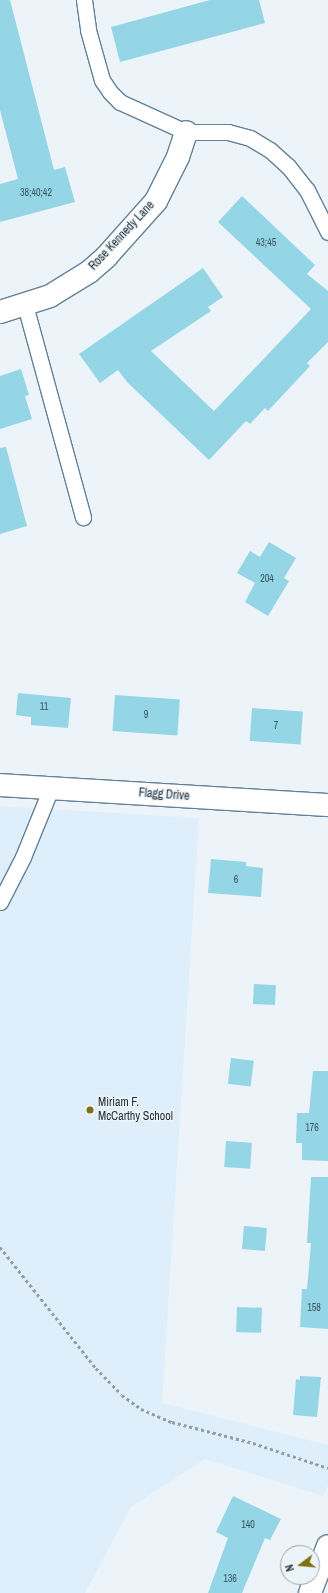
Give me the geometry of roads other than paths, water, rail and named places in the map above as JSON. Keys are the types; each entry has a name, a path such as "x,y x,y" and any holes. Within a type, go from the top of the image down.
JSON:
{"street":[{"name":"Rose Kennedy Lane","path":"0,312 50,296 70,285 106,257 156,201 178,157 186,132"},
{"name":"Flagg Drive","path":"0,785 328,805"},
{"path":"310,1593 328,1546"}],"lane":[{"path":"84,0 90,37 102,80 110,92 120,102 186,132 228,132 250,138 270,150 288,166 307,190 328,232"},
{"path":"25,305 83,517"},
{"path":"0,902 23,857 51,788"}],"place":[{"name":"Miriam F. McCarthy School","path":"90,1110"}]}
